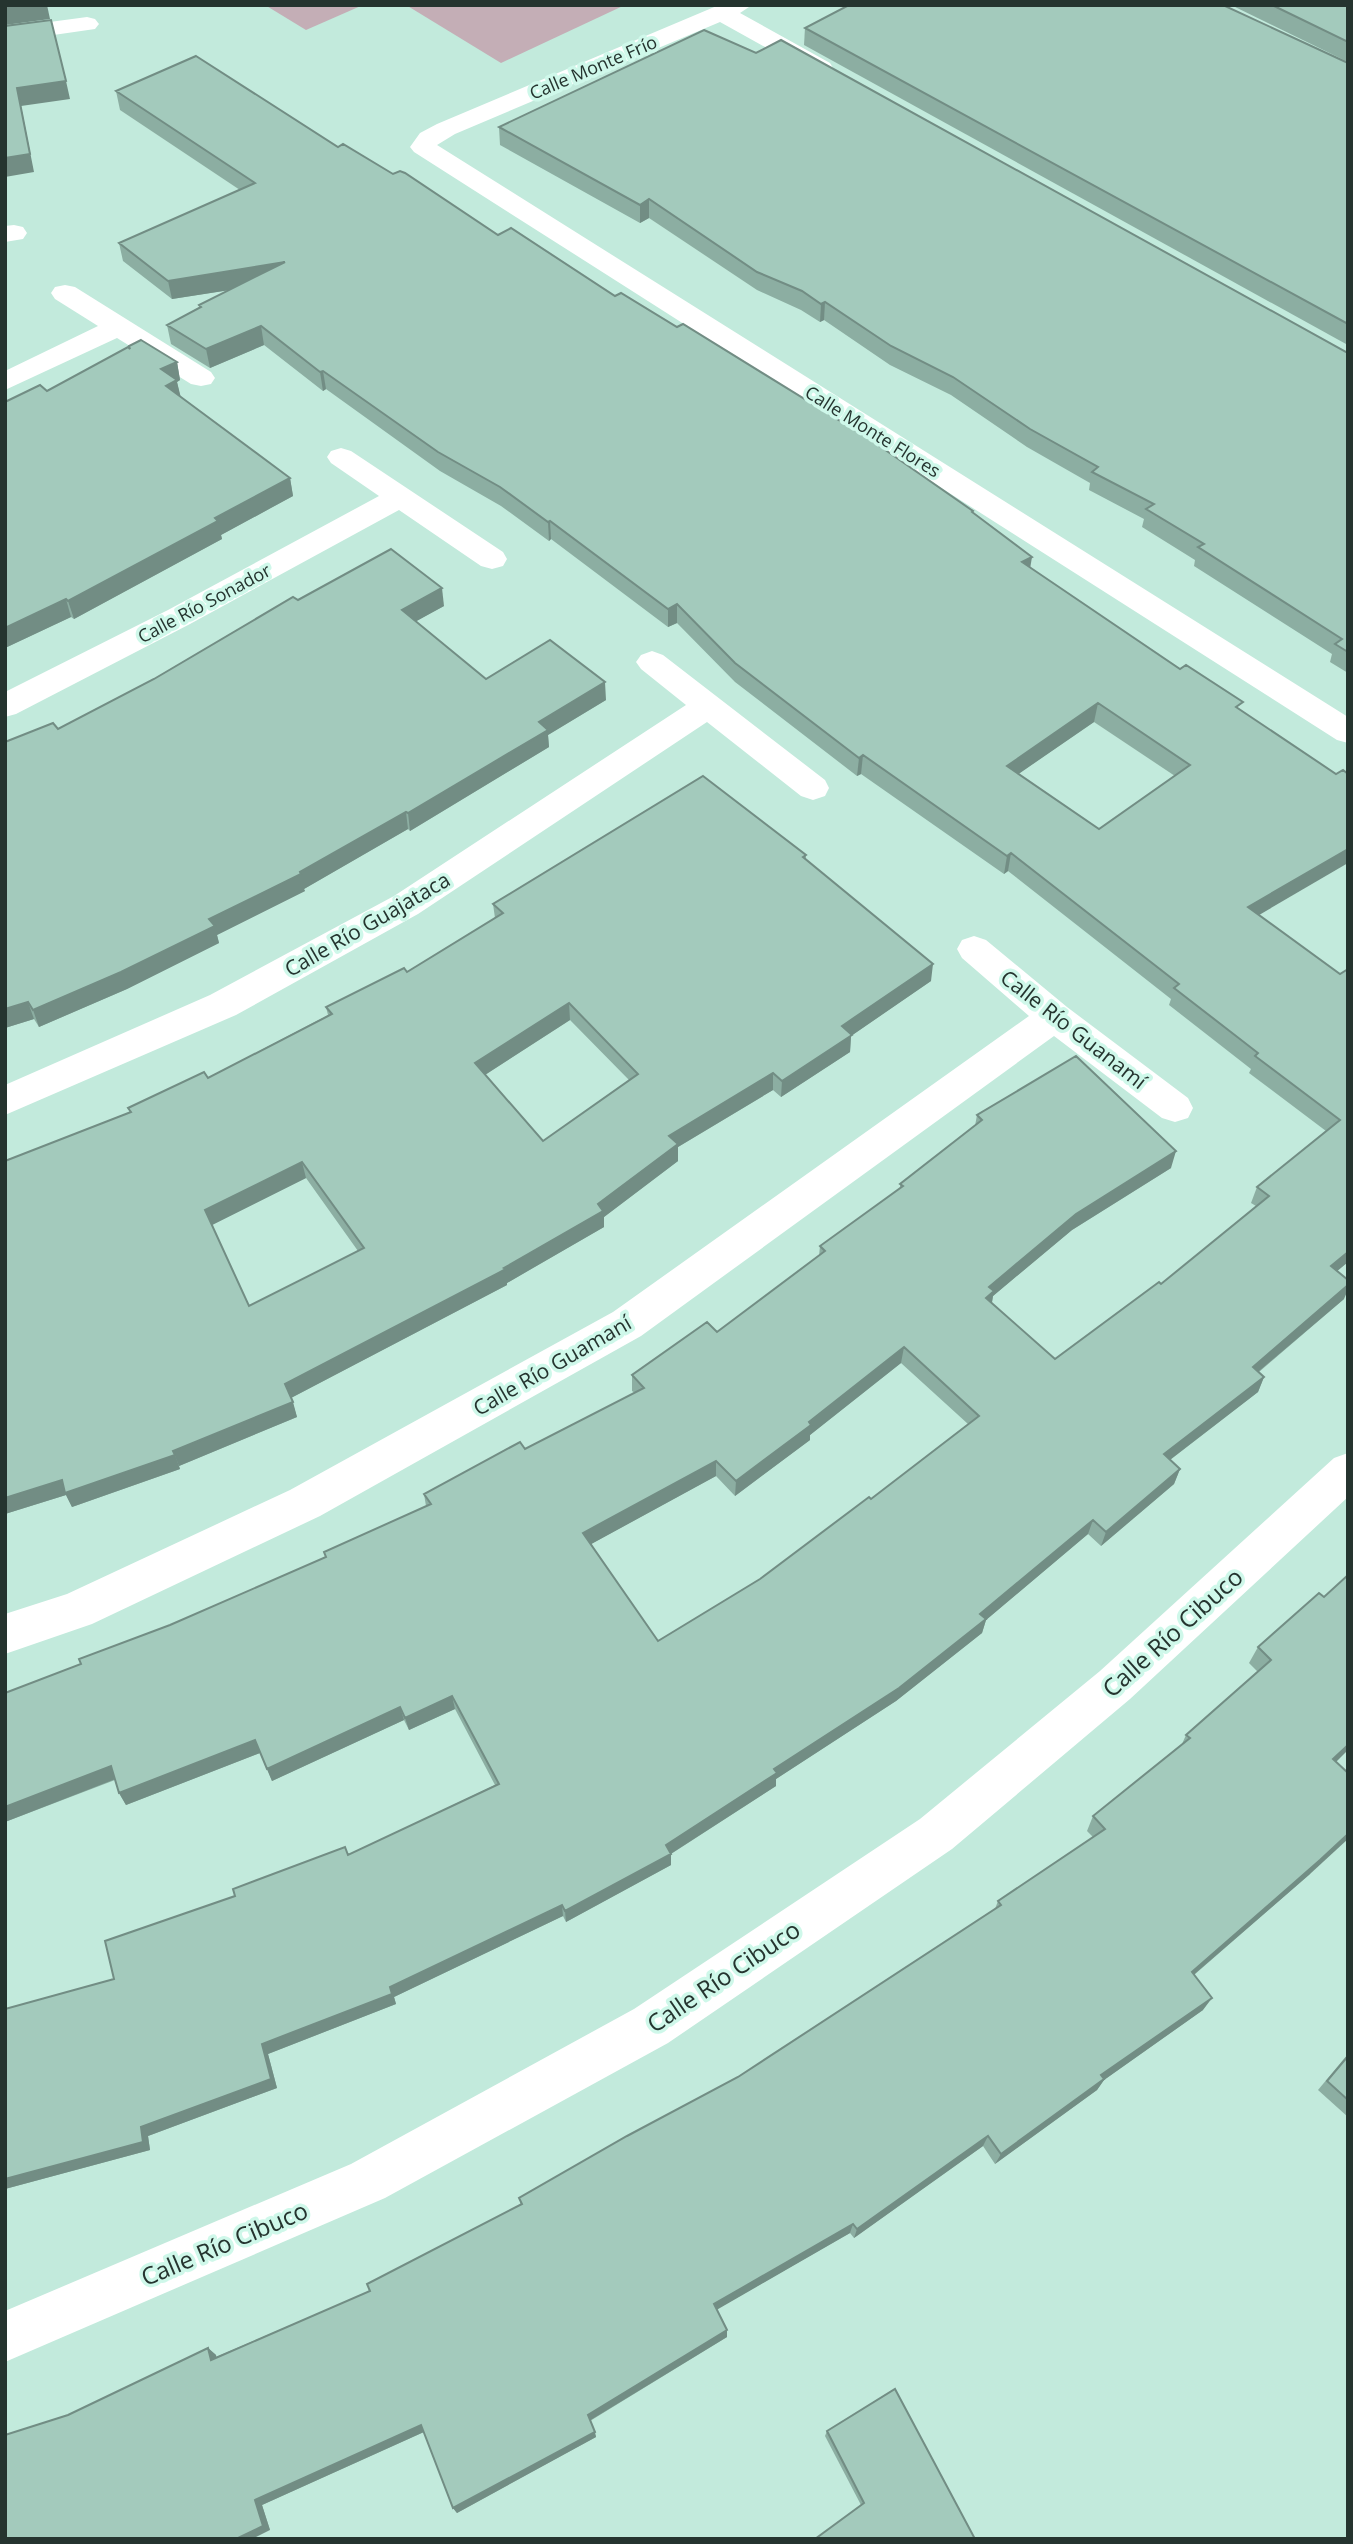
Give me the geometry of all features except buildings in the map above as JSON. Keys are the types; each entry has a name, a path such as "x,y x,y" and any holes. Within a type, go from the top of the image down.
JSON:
{"street":[{"path":"731,9 842,80"},
{"name":"Calle Monte Frío","path":"446,129 731,9"},
{"path":"5,34 87,24"},
{"name":"Calle Monte Flores","path":"446,129 429,138 423,147 1348,732"},
{"path":"65,293 201,378"},
{"path":"5,382 117,327"},
{"path":"341,457 492,559"},
{"name":"Calle Río Sonador","path":"5,706 179,617 401,496"},
{"path":"652,662 813,788"},
{"name":"Calle Río Guajataca","path":"5,1101 223,1005 406,905 707,707"},
{"name":"Calle Río Guanamí","path":"974,949 1054,1017 1175,1108"},
{"name":"Calle Río Guamaní","path":"5,1634 77,1610 305,1503 627,1324 1054,1017"},
{"name":"Calle Río Cibuco","path":"5,2337 368,2181 651,2026 936,1834 1115,1685 1348,1471"}],"shaded area":[{"path":"265,5 363,5 306,30"},
{"path":"406,5 625,5 501,63"}]}
